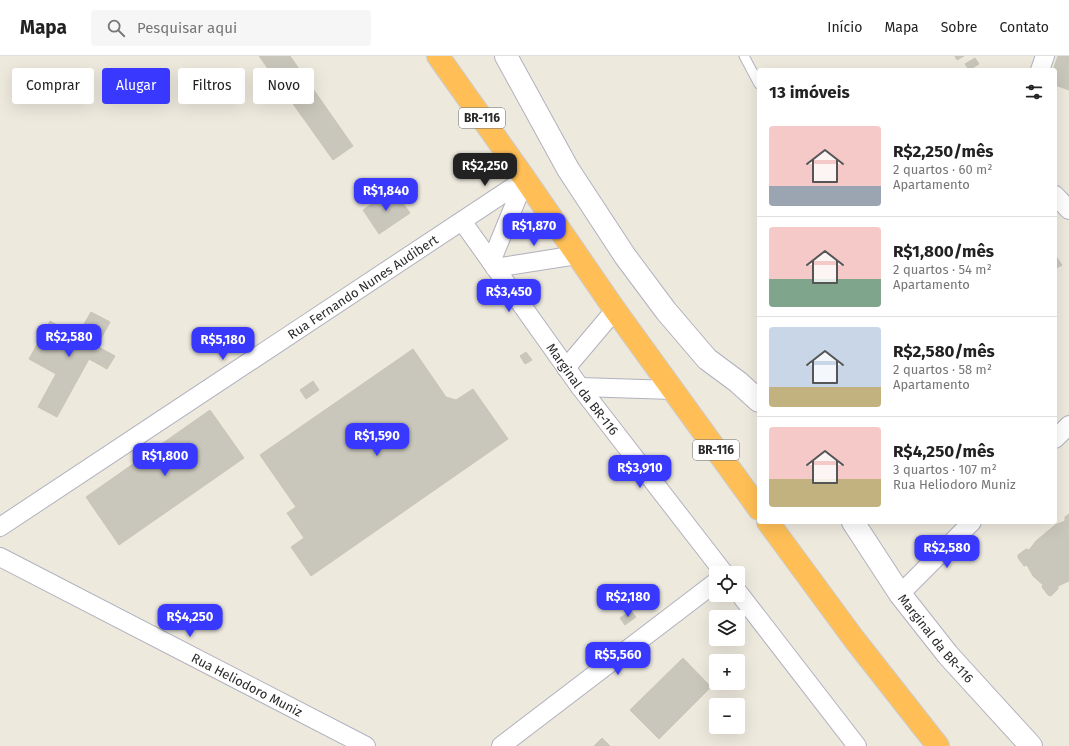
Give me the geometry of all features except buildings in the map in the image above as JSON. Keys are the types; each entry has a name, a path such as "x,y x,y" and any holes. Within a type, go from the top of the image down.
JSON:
{"highway":[{"name":"BR-116","path":"438,56 615,310 757,506"},
{"path":"769,524 850,634 938,746"}],"street":[{"path":"506,56 568,168 625,256 666,311 707,359 738,382 757,399"},
{"path":"1041,68 1045,56"},
{"name":"Rua Fernando Nunes Audibert","path":"0,527 525,179"},
{"path":"525,179 493,265 577,255"},
{"path":"1057,197 1069,210"},
{"name":"Marginal da BR-116","path":"462,221 580,387 719,566"},
{"path":"566,368 615,310"},
{"path":"580,387 673,390"},
{"path":"1057,437 1069,425"},
{"name":"Marginal da BR-116","path":"858,524 900,594 948,654 1031,746"},
{"path":"900,594 970,524"},
{"name":"Rua Heliodoro Muniz","path":"0,557 366,746"},
{"path":"501,746 709,587"},
{"path":"745,601 857,746"}],"lane":[{"path":"744,56 757,80"}]}
